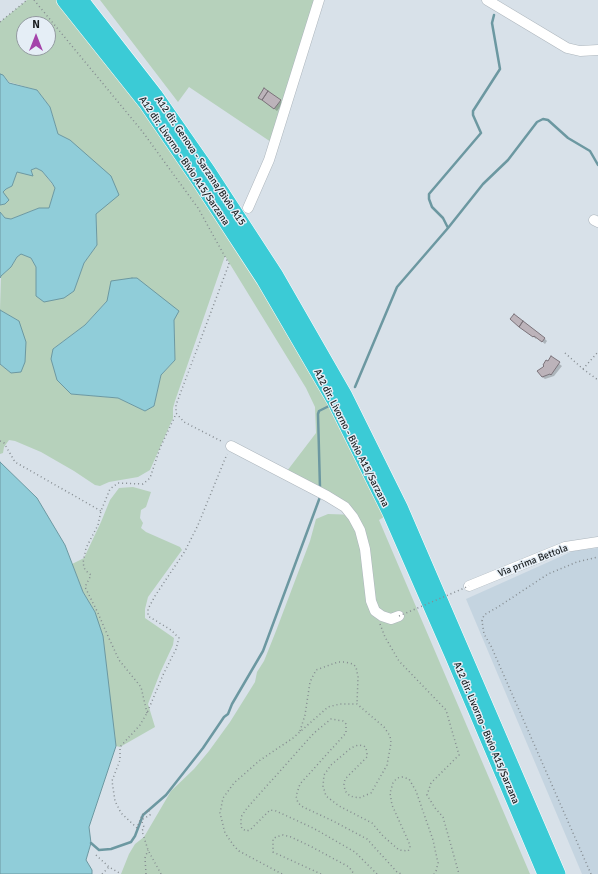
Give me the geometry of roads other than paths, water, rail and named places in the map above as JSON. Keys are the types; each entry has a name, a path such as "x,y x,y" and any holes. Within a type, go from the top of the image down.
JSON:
{"highway":[{"name":"A12 dir. Livorno - Bivio A15/Sarzana","path":"64,0 146,103 198,179 264,280 334,400 390,513 545,874"},
{"name":"A12 dir. Genova - Sarzana/Bivio A15","path":"81,0 155,94 208,171 275,274 345,396 400,507 558,874"}],"street":[{"path":"248,208 269,160 319,0"},
{"path":"487,0 567,48 598,50"},
{"path":"231,446 327,496 345,507 354,518 360,530 365,549 371,601 375,611 382,616 391,619 399,616"},
{"name":"Via prima Bettola","path":"469,586 564,547 598,542"}],"water":[{"path":"0,74 3,75 9,83 37,90 50,107 58,134 70,140 111,176 119,195 96,214 97,245 84,263 74,291 64,298 44,302 36,296 36,267 31,258 21,254 0,278 0,212 5,218 11,219 39,208 49,208 55,188 42,171 36,168 31,170 33,176 17,172 12,186 3,192 9,200 5,204 0,205"},
{"path":"137,278 179,311 174,320 175,360 161,375 154,406 145,411 118,398 71,394 57,380 51,359 53,349 85,325 107,301 111,281"},
{"path":"0,310 19,321 26,342 25,362 21,372 11,373 0,364"},
{"path":"0,462 37,498 65,545 83,592 95,612 103,636 116,746 89,827 91,843 86,860 92,870 92,874 0,874"}],"waterway":[{"path":"355,387 397,287 448,228 443,218 432,207 429,194 481,133 473,115 473,111 500,69 492,23 494,15"},
{"path":"448,228 483,184 508,160 537,122 543,119 548,120 568,138 590,151 598,165"},
{"path":"320,488 318,414 319,411 329,406"},
{"path":"91,843 99,850 111,849 131,842 135,836 143,815 166,795 203,748 224,717 228,714 232,704 263,651 320,497"}]}
